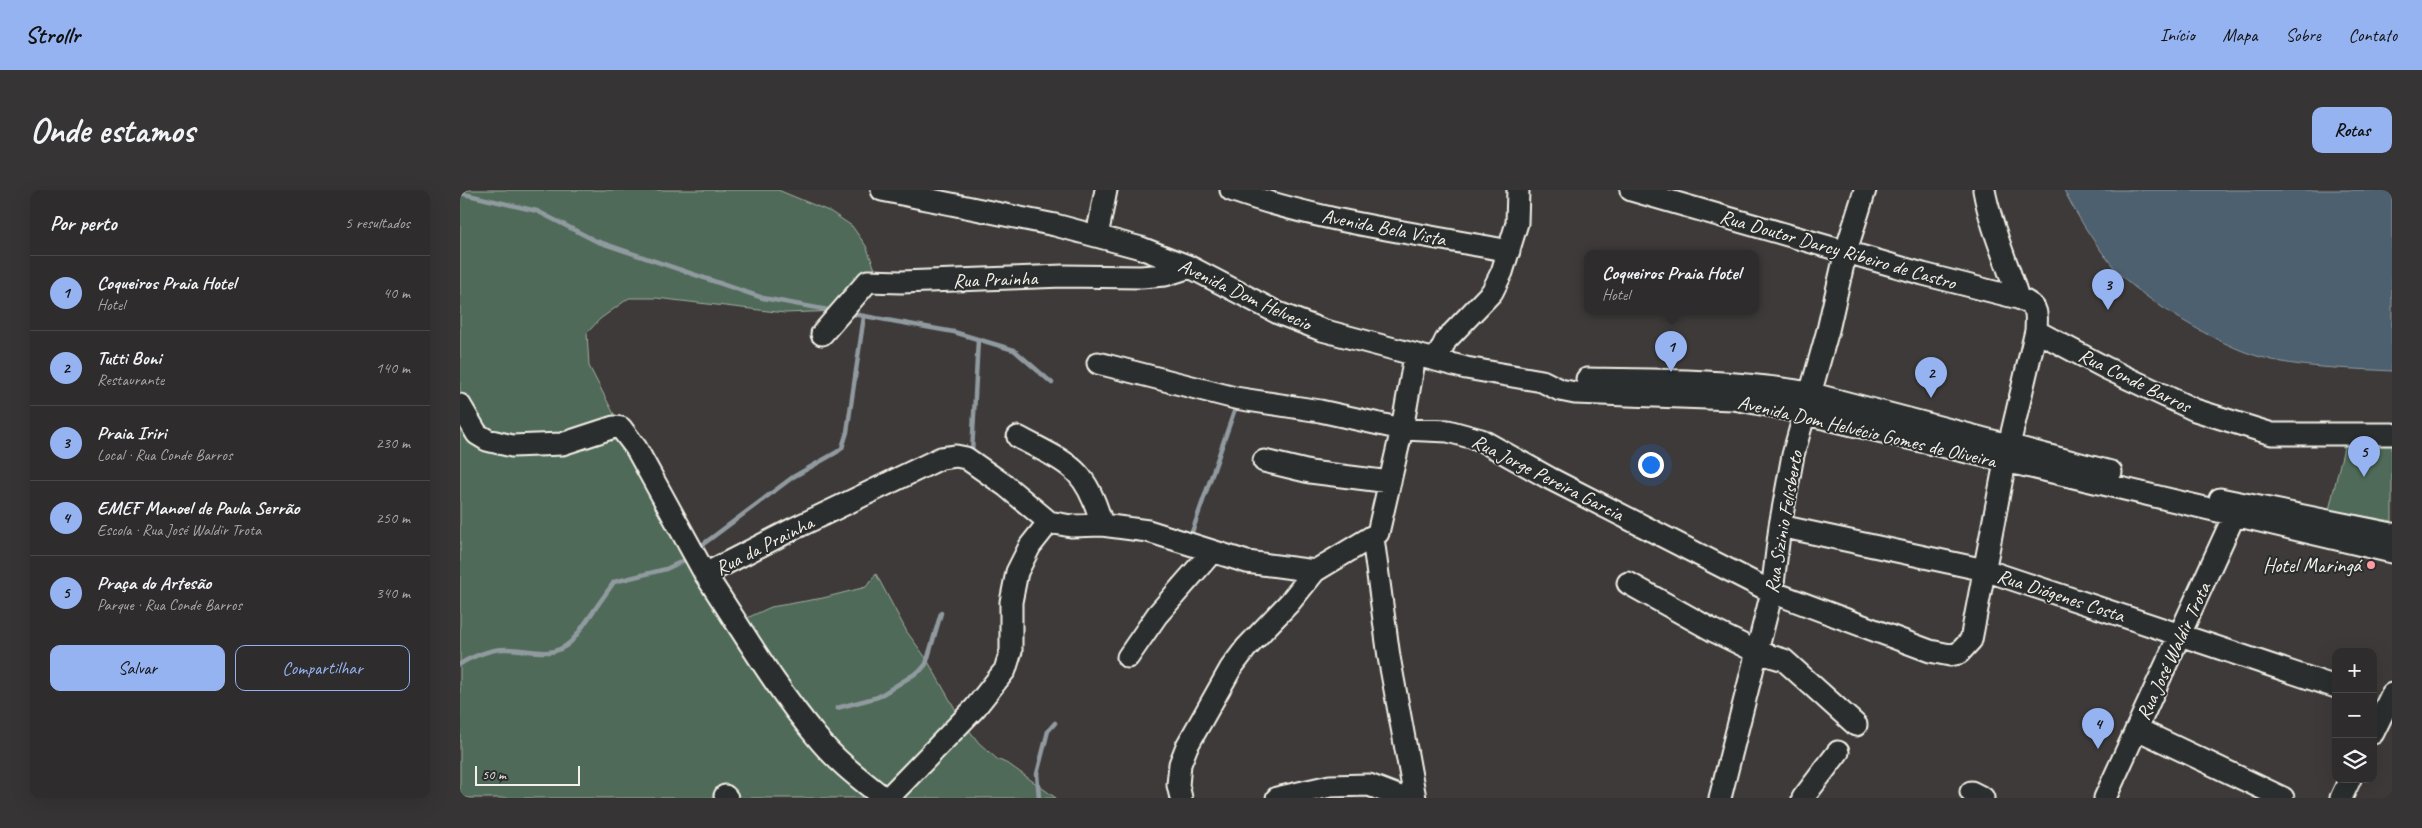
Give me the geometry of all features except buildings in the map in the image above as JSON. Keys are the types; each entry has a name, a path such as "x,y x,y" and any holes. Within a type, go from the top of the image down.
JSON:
{"street":[{"name":"Avenida Dom Helvecio","path":"882,190 1097,236 1141,248 1190,267 1296,320 1322,330 1466,368 1542,381"},
{"path":"1097,236 1106,190"},
{"name":"Avenida Bela Vista","path":"1231,190 1257,199 1323,216 1509,251"},
{"path":"1436,360 1452,333 1492,292 1502,272 1517,223 1518,190"},
{"name":"Rua Doutor Darcy Ribeiro de Castro","path":"1631,190 1923,274 2018,298"},
{"name":"Rua Sizinio Felisberto","path":"1720,798 1772,592 1780,526 1793,454 1828,330 1846,251 1865,190"},
{"path":"1984,190 1989,219 2018,298 2030,303 2035,308 2036,331 2007,454 1985,570"},
{"name":"Rua Prainha","path":"822,334 868,281 900,282 1081,276 1141,277 1165,275 1190,267"},
{"name":"Rua Conde Barros","path":"2036,331 2106,368 2195,410 2272,434 2392,434"},
{"path":"1181,798 1178,785 1180,764 1226,677 1246,648 1290,602 1315,571 1373,538 1382,526 1415,356"},
{"name":"Rua Jorge Pereira Garcia","path":"1098,364 1235,398 1320,411 1402,428 1448,431 1481,440 1549,478 1772,592 1930,652 1950,655 1959,653 1971,640 1985,570"},
{"name":"Avenida Dom Helvécio Gomes de Oliveira","path":"1542,381 1568,378 1702,381 1772,387 1806,403 2237,510 2392,552"},
{"name":"Rua da Prainha","path":"460,405 477,434 487,440 512,446 562,444 605,429 621,428 636,448 706,574 793,529 942,458 956,456 966,458 1006,486 1049,522"},
{"path":"1018,437 1068,464 1079,474 1089,486 1102,525"},
{"path":"1264,461 1310,472 1390,482"},
{"name":"Avenida Dom Helvécio Gomes de Oliveira","path":"2237,510 2392,534"},
{"name":"Rua José Waldir Trota","path":"2108,797 2237,510"},
{"path":"888,798 975,708 1005,670 1011,651 1011,602 1017,572 1030,546 1049,522 1070,526 1102,525 1148,531 1247,562 1315,571"},
{"name":"Rua Diógenes Costa","path":"1780,526 1985,570 2182,634 2332,686"},
{"path":"1373,538 1388,657 1415,798"},
{"path":"1128,657 1157,615 1212,552"},
{"path":"706,574 786,698 816,737 841,764 884,798"},
{"path":"1628,583 1756,652 1784,660 1856,725"},
{"path":"2377,723 2386,701"},
{"path":"2137,729 2283,798"},
{"path":"1803,798 1838,752"},
{"path":"2341,798 2348,783"},
{"path":"1277,798 1330,786 1369,785 1403,798"}],"green space":[{"path":"460,190 778,190 831,212 852,226 866,246 881,285 862,302 838,311 785,313 656,298 629,298 600,319 587,333 589,366 725,628 771,607 823,598 866,587 876,574 907,632 926,658 962,721 979,743 997,759 1010,765 1056,798 460,798"},
{"path":"2345,443 2392,444 2392,521 2329,510"}],"water":[{"path":"2064,190 2392,190 2392,371 2324,367 2273,360 2241,350 2183,321 2146,296 2118,272 2088,232"}],"waterway":[{"path":"460,193 537,211 596,241 763,298 828,310"},
{"path":"853,314 954,332 1014,350 1052,383"},
{"path":"702,545 793,477 842,448 847,432 864,316"},
{"path":"972,453 978,339"},
{"path":"1191,535 1236,406"},
{"path":"460,664 481,654 499,649 543,652 560,649 576,636 614,582 666,569 685,560"},
{"path":"837,708 878,697 921,670 926,664 941,613"},
{"path":"1039,798 1037,774 1048,731 1055,723"}],"place":[{"name":"Praia Iriri","path":"2108,310"},
{"name":"Coqueiros Praia Hotel","path":"1671,372"},
{"name":"Tutti Boni","path":"1931,398"},
{"name":"Praça do Artesão","path":"2364,477"},
{"name":"Hotel Maringá","path":"2371,565"},
{"name":"EMEF Manoel de Paula Serrão","path":"2098,749"}]}
